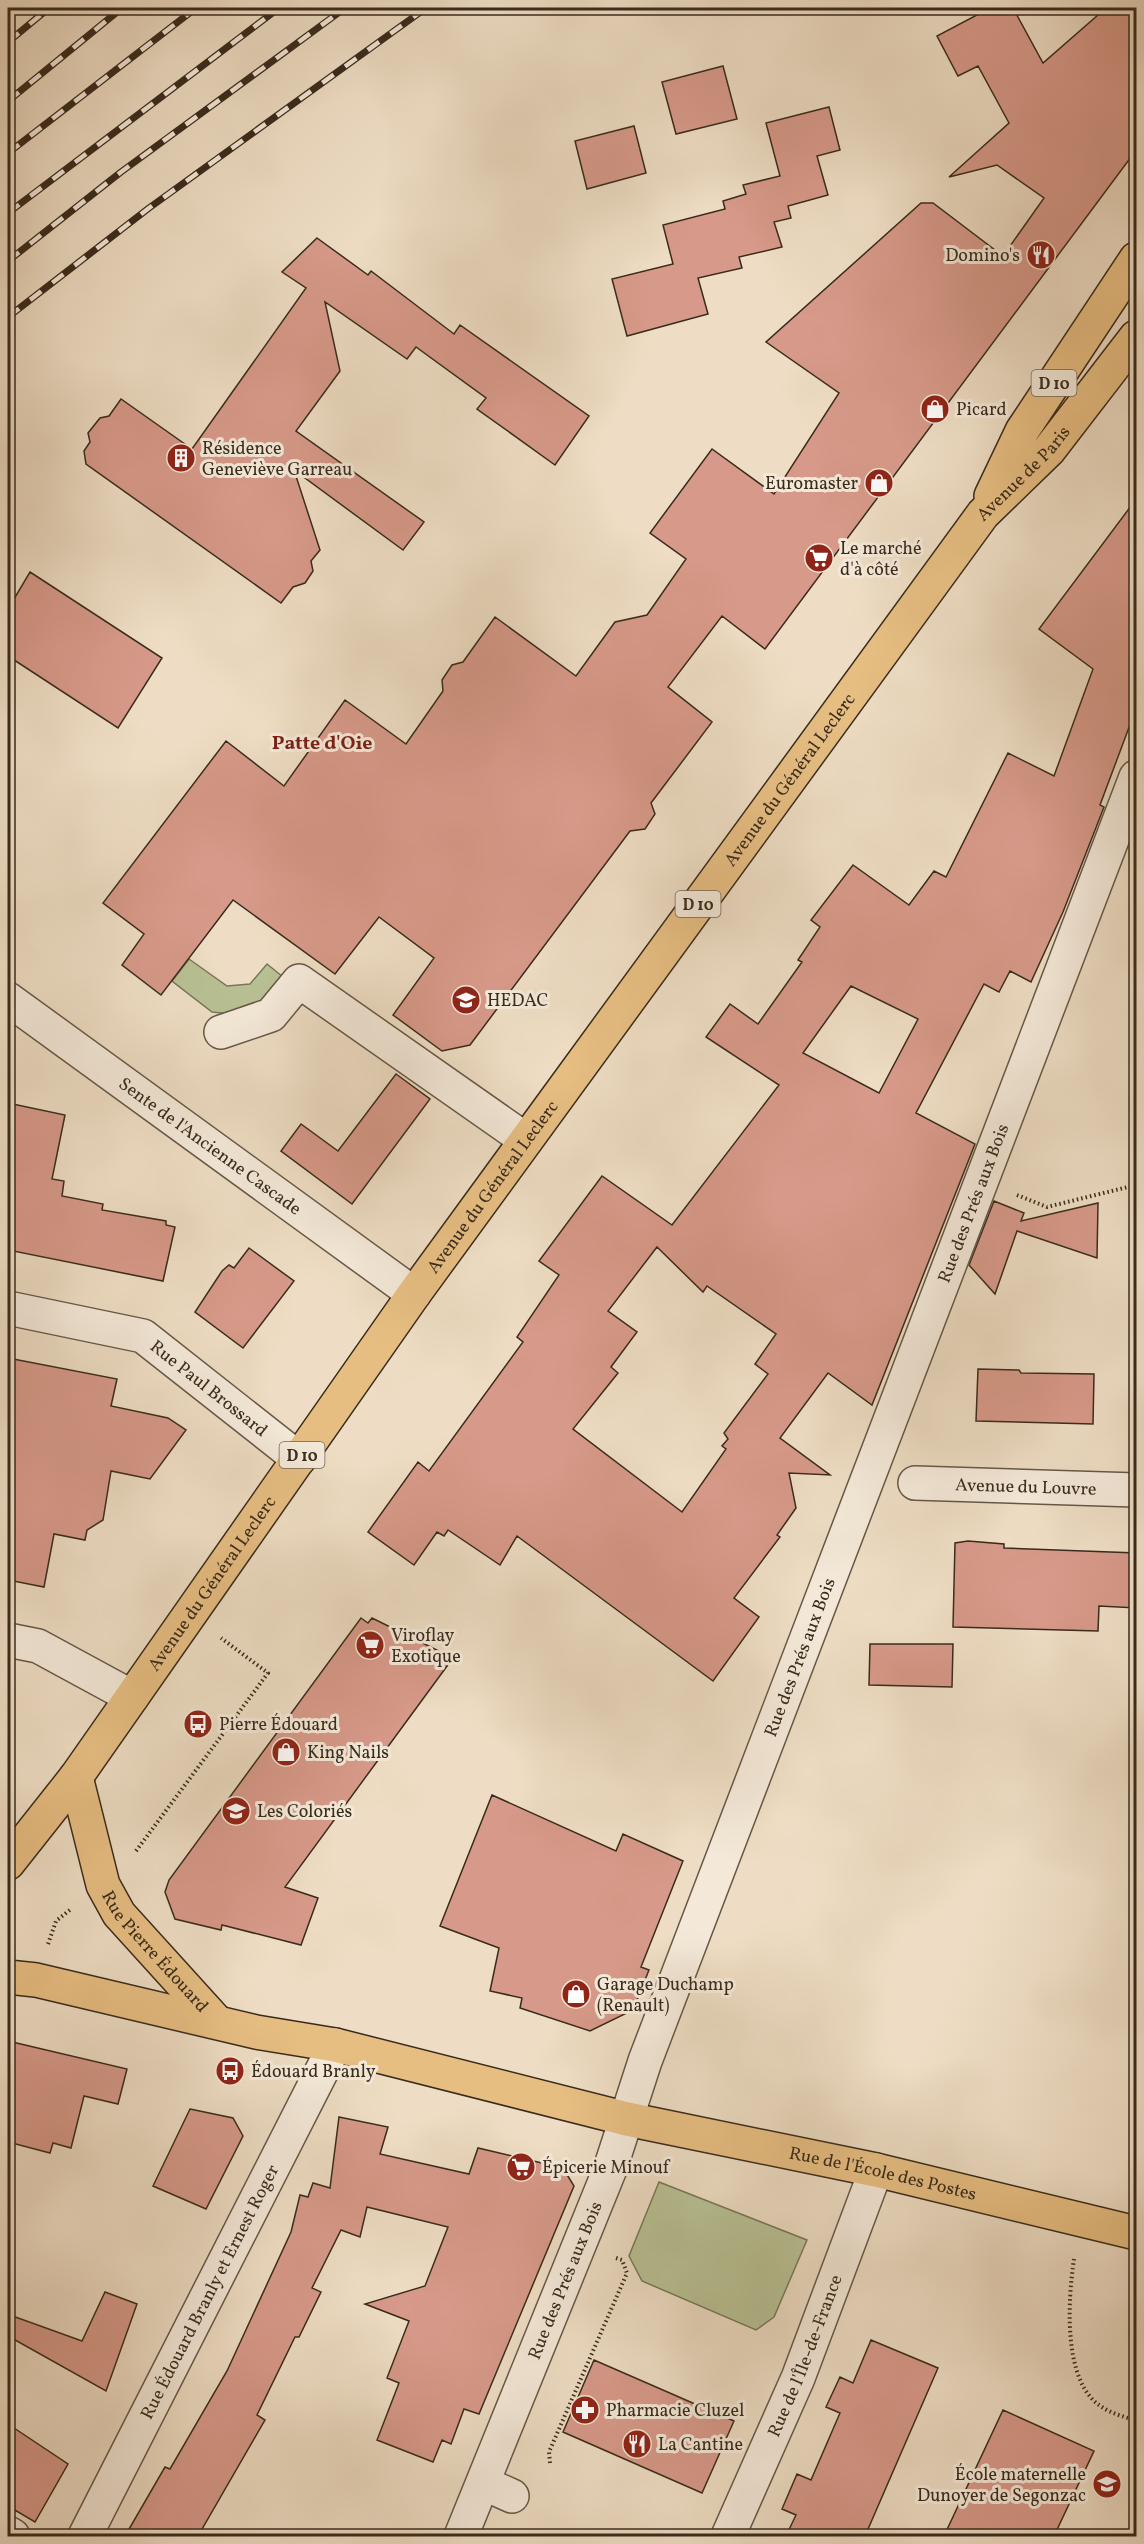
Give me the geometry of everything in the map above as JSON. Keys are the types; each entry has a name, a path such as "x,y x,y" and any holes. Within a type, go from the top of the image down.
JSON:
{"main road":[{"name":"Avenue de Paris","path":"983,514 1022,431 1137,259"},
{"name":"Avenue de Paris","path":"983,514 1049,450 1137,337"},
{"name":"Avenue du Général Leclerc","path":"8,1863 76,1778 414,1294 983,514"},
{"name":"Rue Pierre Édouard","path":"76,1778 120,1914 216,2021"},
{"name":"Rue Pierre Édouard","path":"22,1978 216,2021"},
{"name":"Rue de l'École des Postes","path":"216,2021 256,2032 335,2045 627,2119 876,2170 1137,2233"}],"street":[{"name":"Rue des Prés aux Bois","path":"461,2536 580,2242 627,2119 650,2050 1137,777"},
{"path":"221,1032 271,1015 298,981 526,1140"},
{"name":"Sente de l'Ancienne Cascade","path":"8,999 414,1294"},
{"name":"Rue Paul Brossard","path":"8,1308 143,1336 299,1459"},
{"name":"Avenue du Louvre","path":"915,1483 1137,1490"},
{"path":"8,1640 38,1646 132,1697"},
{"name":"Rue Édouard Branly et Ernest Roger","path":"85,2536 335,2045"},
{"name":"Rue de l'Île-de-France","path":"728,2536 798,2378 876,2170"},
{"path":"483,2483 512,2496"},
{"path":"8,2533 13,2536"}],"path":[{"path":"982,1181 1047,1206 1137,1185"},
{"path":"22,1978 56,1921 110,1881 268,1672 189,1615"},
{"path":"1080,2220 1068,2299 1072,2347 1083,2386 1101,2407 1137,2421"},
{"path":"550,2463 549,2452 627,2273 622,2260 580,2242"}],"green space":[{"path":"189,959 227,986 250,984 267,964 288,981 268,1007 241,1015 212,1012 172,981"},
{"path":"659,2182 807,2240 774,2317 756,2330 642,2281 629,2256"}],"building":[{"path":"990,8 1013,8 1043,63 1106,8 1137,8 1137,149 765,649 722,616 668,687 712,722 651,803 655,814 645,829 630,831 470,1045 442,1051 393,1015 434,958 379,917 335,974 233,900 161,995 122,965 144,934 103,903 226,741 284,786 345,700 406,744 443,691 442,680 452,665 463,662 495,617 576,676 615,622 647,615 686,559 650,533 712,449 774,494 839,393 766,342 921,203 933,203 1003,256 1044,198 997,165 949,177 1009,123 978,66 958,76 937,36"},
{"path":"723,66 737,119 676,134 662,82"},
{"path":"829,107 840,150 817,156 828,195 788,206 791,218 774,222 782,247 739,257 742,268 698,278 708,314 627,336 612,279 673,264 663,225 725,209 723,201 746,194 743,185 780,176 766,123"},
{"path":"634,126 646,173 587,189 575,141"},
{"path":"317,238 368,275 371,271 454,334 460,325 589,416 555,465 477,409 486,398 416,347 407,359 325,302 340,371 296,431 424,522 403,550 294,470 320,550 311,561 313,571 305,583 293,587 281,603 86,464 84,451 90,442 88,433 100,418 109,416 121,399 192,449 306,288 282,272"},
{"path":"1137,498 1137,706 1100,805 1104,807 1063,912 1031,982 1010,971 999,992 984,984 916,1113 975,1144 872,1405 828,1373 780,1438 830,1475 789,1473 796,1508 777,1535 780,1537 734,1598 759,1617 713,1681 517,1536 500,1565 448,1530 444,1536 437,1532 414,1565 368,1532 418,1462 429,1471 523,1342 517,1337 559,1275 539,1261 602,1176 672,1225 779,1085 706,1037 730,1004 758,1024 802,962 798,960 820,927 811,920 853,865 909,905 934,871 946,877 1008,753 1054,776 1093,669 1039,629","holes":["851,986 918,1019 879,1093 803,1053","657,1247 703,1292 707,1286 776,1334 755,1364 768,1374 724,1433 728,1439 722,1446 726,1449 682,1512 573,1429 618,1373 611,1367 637,1332 608,1311"]},
{"path":"30,572 162,658 118,728 8,656 8,609"},
{"path":"396,1074 430,1099 352,1204 281,1151 301,1124 338,1151"},
{"path":"8,1103 65,1115 52,1179 64,1181 62,1196 103,1204 102,1210 166,1221 166,1225 175,1227 163,1281 8,1250 14,1205 8,1203"},
{"path":"994,1201 1024,1213 1021,1221 1098,1203 1097,1258 1017,1231 995,1294 969,1265"},
{"path":"249,1248 294,1281 243,1348 195,1312 222,1271 229,1265 234,1268"},
{"path":"8,1358 117,1379 111,1406 168,1418 186,1430 150,1479 111,1471 103,1520 87,1530 85,1540 54,1534 44,1587 8,1580"},
{"path":"978,1369 1019,1370 1021,1373 1094,1374 1093,1424 976,1421"},
{"path":"968,1541 1004,1544 1004,1548 1137,1553 1137,1608 1099,1606 1098,1631 953,1627 955,1543"},
{"path":"361,1618 368,1623 372,1618 445,1654 442,1659 450,1662 285,1887 318,1898 301,1945 222,1925 221,1930 175,1919 165,1892 169,1880"},
{"path":"870,1644 953,1644 952,1687 869,1685"},
{"path":"492,1795 616,1851 623,1834 683,1861 641,1967 649,1970 633,2010 590,2031 520,2008 522,1998 490,1991 499,1948 440,1926"},
{"path":"8,2041 127,2069 118,2104 84,2096 71,2148 53,2143 50,2153 8,2142"},
{"path":"190,2109 233,2118 243,2136 206,2209 153,2186"},
{"path":"339,2117 388,2127 380,2154 469,2174 478,2148 563,2168 574,2186 479,2414 464,2409 451,2444 442,2440 433,2462 377,2440 399,2383 387,2378 409,2321 365,2304 425,2286 448,2227 367,2207 360,2237 341,2230 312,2288 321,2292 299,2337 295,2337 257,2415 265,2420 198,2536 125,2536 165,2467 170,2469 227,2371 291,2232 300,2195 308,2197 313,2183 330,2188"},
{"path":"105,2292 137,2304 106,2391 8,2336 10,2315 82,2341"},
{"path":"871,2340 938,2368 865,2536 786,2536 796,2515 782,2509 797,2474 811,2480 840,2413 826,2407 840,2377 853,2383"},
{"path":"594,2360 734,2421 702,2493 563,2432"},
{"path":"1003,2410 1094,2451 1054,2536 944,2536"},
{"path":"8,2424 68,2464 35,2522 8,2506"}],"railway":[{"path":"8,42 49,8"},
{"path":"8,101 122,8"},
{"path":"8,153 196,8"},
{"path":"8,213 279,8"},
{"path":"8,261 121,172 345,8"},
{"path":"8,317 149,208 426,8"}],"place":[{"name":"Domino's","path":"1041,255"},
{"name":"Picard","path":"935,409"},
{"name":"Résidence Geneviève Garreau","path":"181,458"},
{"name":"Euromaster","path":"879,483"},
{"name":"Le marché d'à côté","path":"819,558"},
{"name":"HEDAC","path":"466,1000"},
{"name":"Viroflay Exotique","path":"370,1645"},
{"name":"Pierre Édouard","path":"198,1724"},
{"name":"King Nails","path":"286,1752"},
{"name":"Les Coloriés","path":"236,1811"},
{"name":"Garage Duchamp (Renault)","path":"576,1994"},
{"name":"Édouard Branly","path":"230,2071"},
{"name":"Épicerie Minouf","path":"521,2167"},
{"name":"Pharmacie Cluzel","path":"585,2410"},
{"name":"La Cantine","path":"637,2444"},
{"name":"École maternelle Dunoyer de Segonzac","path":"1107,2484"}],"district":[{"name":"Patte d'Oie","path":"322,742"}]}
